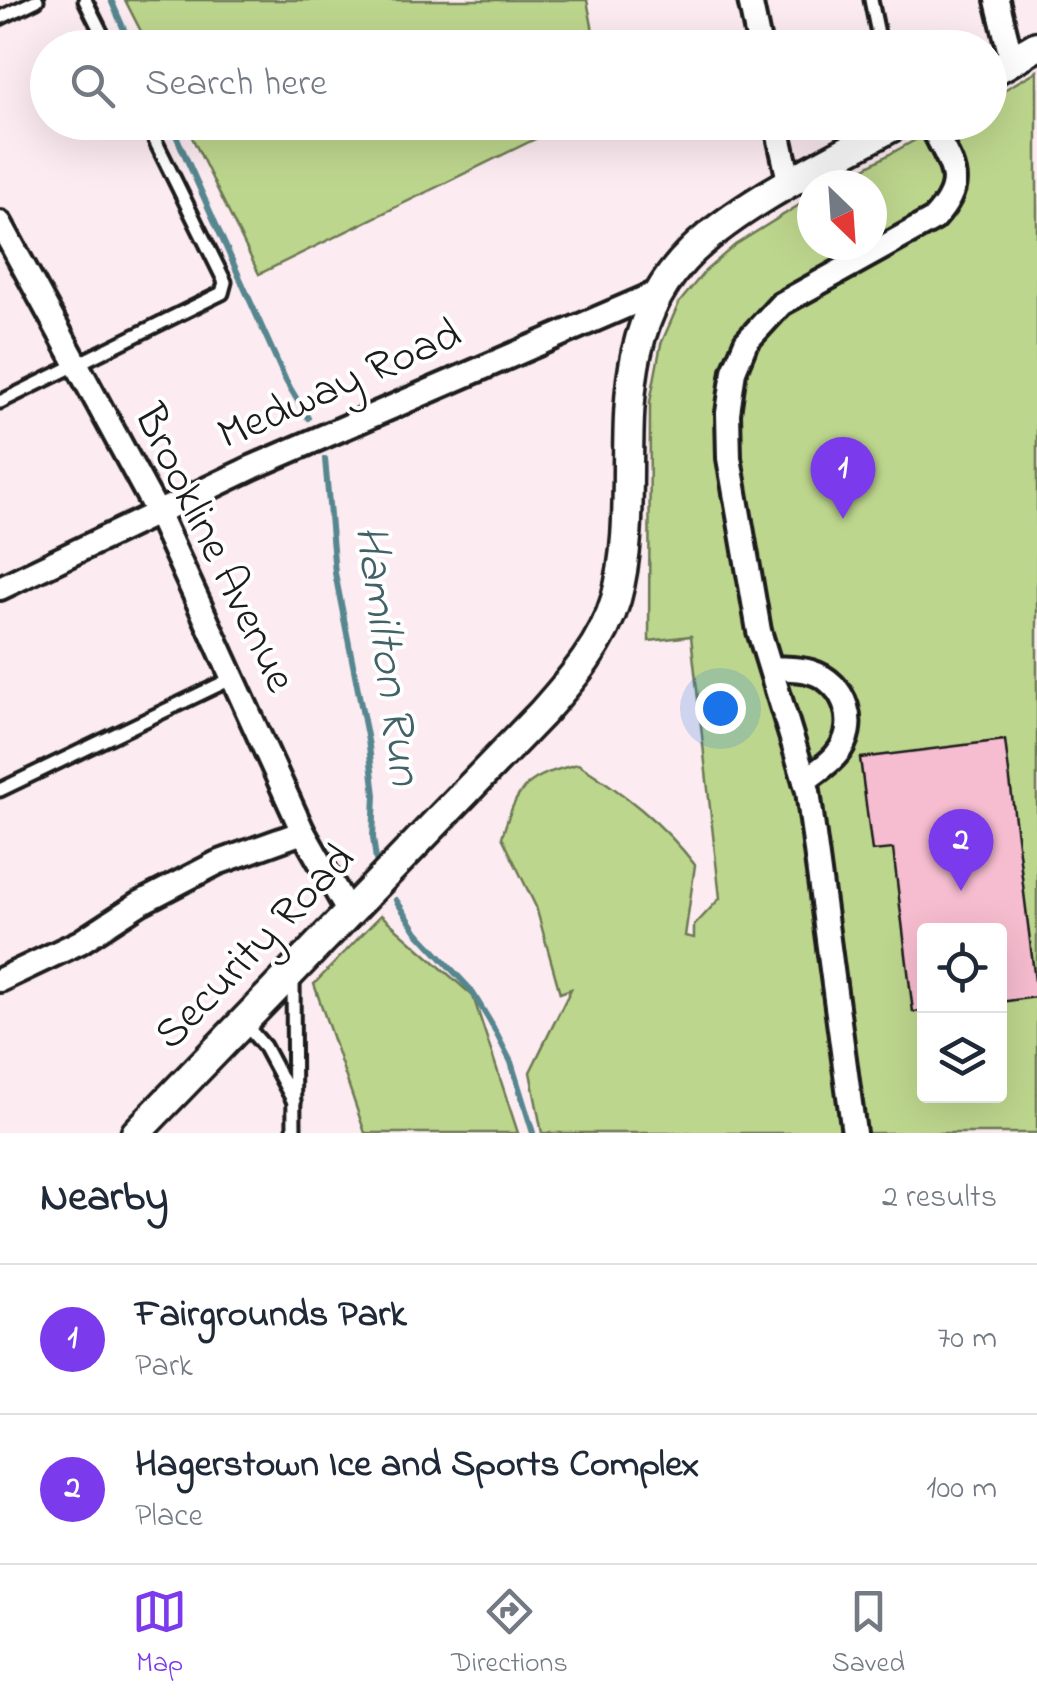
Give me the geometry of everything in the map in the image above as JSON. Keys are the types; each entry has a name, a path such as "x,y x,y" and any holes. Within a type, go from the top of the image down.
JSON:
{"street":[{"path":"750,0 756,30"},
{"path":"997,0 999,30"},
{"path":"1007,64 1037,46"},
{"path":"780,140 790,185"},
{"name":"Security Road","path":"136,1133 575,676 600,640 625,560 628,396 638,337 661,291 690,253 724,224 868,140"},
{"path":"854,1133 806,781 758,631 729,458 728,413 734,371 746,342 781,304 934,219 951,200 956,181 938,140"},
{"name":"Brookline Avenue","path":"0,222 157,512 303,832 348,913"},
{"name":"Medway Road","path":"0,588 253,466 661,291"},
{"path":"771,668 811,672 843,695 849,717 847,738 837,754 806,781"},
{"path":"0,980 80,942 140,903 217,863 303,832"}],"lane":[{"path":"0,18 37,0"},
{"path":"85,0 100,30"},
{"path":"871,0 877,30"},
{"path":"0,402 222,293 225,282 155,140"},
{"path":"0,790 233,678"},
{"path":"293,970 294,1133"},
{"path":"244,1022 264,1046 296,1105"}],"green space":[{"path":"125,0 587,0 593,30 140,30"},
{"path":"1037,71 1037,1133 542,1133 530,1072 571,989 560,993 536,907 502,837 519,795 535,779 578,764 641,809 695,865 685,936 694,938 694,926 720,898 691,636 649,641 650,402 661,344 679,303 705,271 735,245 797,206 797,260 887,260 887,170 861,170 915,140 1007,140 1007,88"},
{"path":"193,140 533,140 259,274"},
{"path":"381,915 473,996 518,1133 365,1133 314,984"}],"building":[{"path":"1005,740 1037,997 1007,1001 1007,923 917,923 917,1012 913,1012 893,849 872,851 860,758"}],"waterway":[{"name":"Hamilton Run","path":"111,0 124,30"},
{"name":"Hamilton Run","path":"178,140 286,381 308,418"},
{"name":"Hamilton Run","path":"325,459 335,573 369,746 376,860"},
{"name":"Hamilton Run","path":"396,900 417,932 471,990 492,1025 511,1062 533,1133"}],"place":[{"name":"Fairgrounds Park","path":"843,519"},
{"name":"Hagerstown Ice and Sports Complex","path":"961,891"}]}
